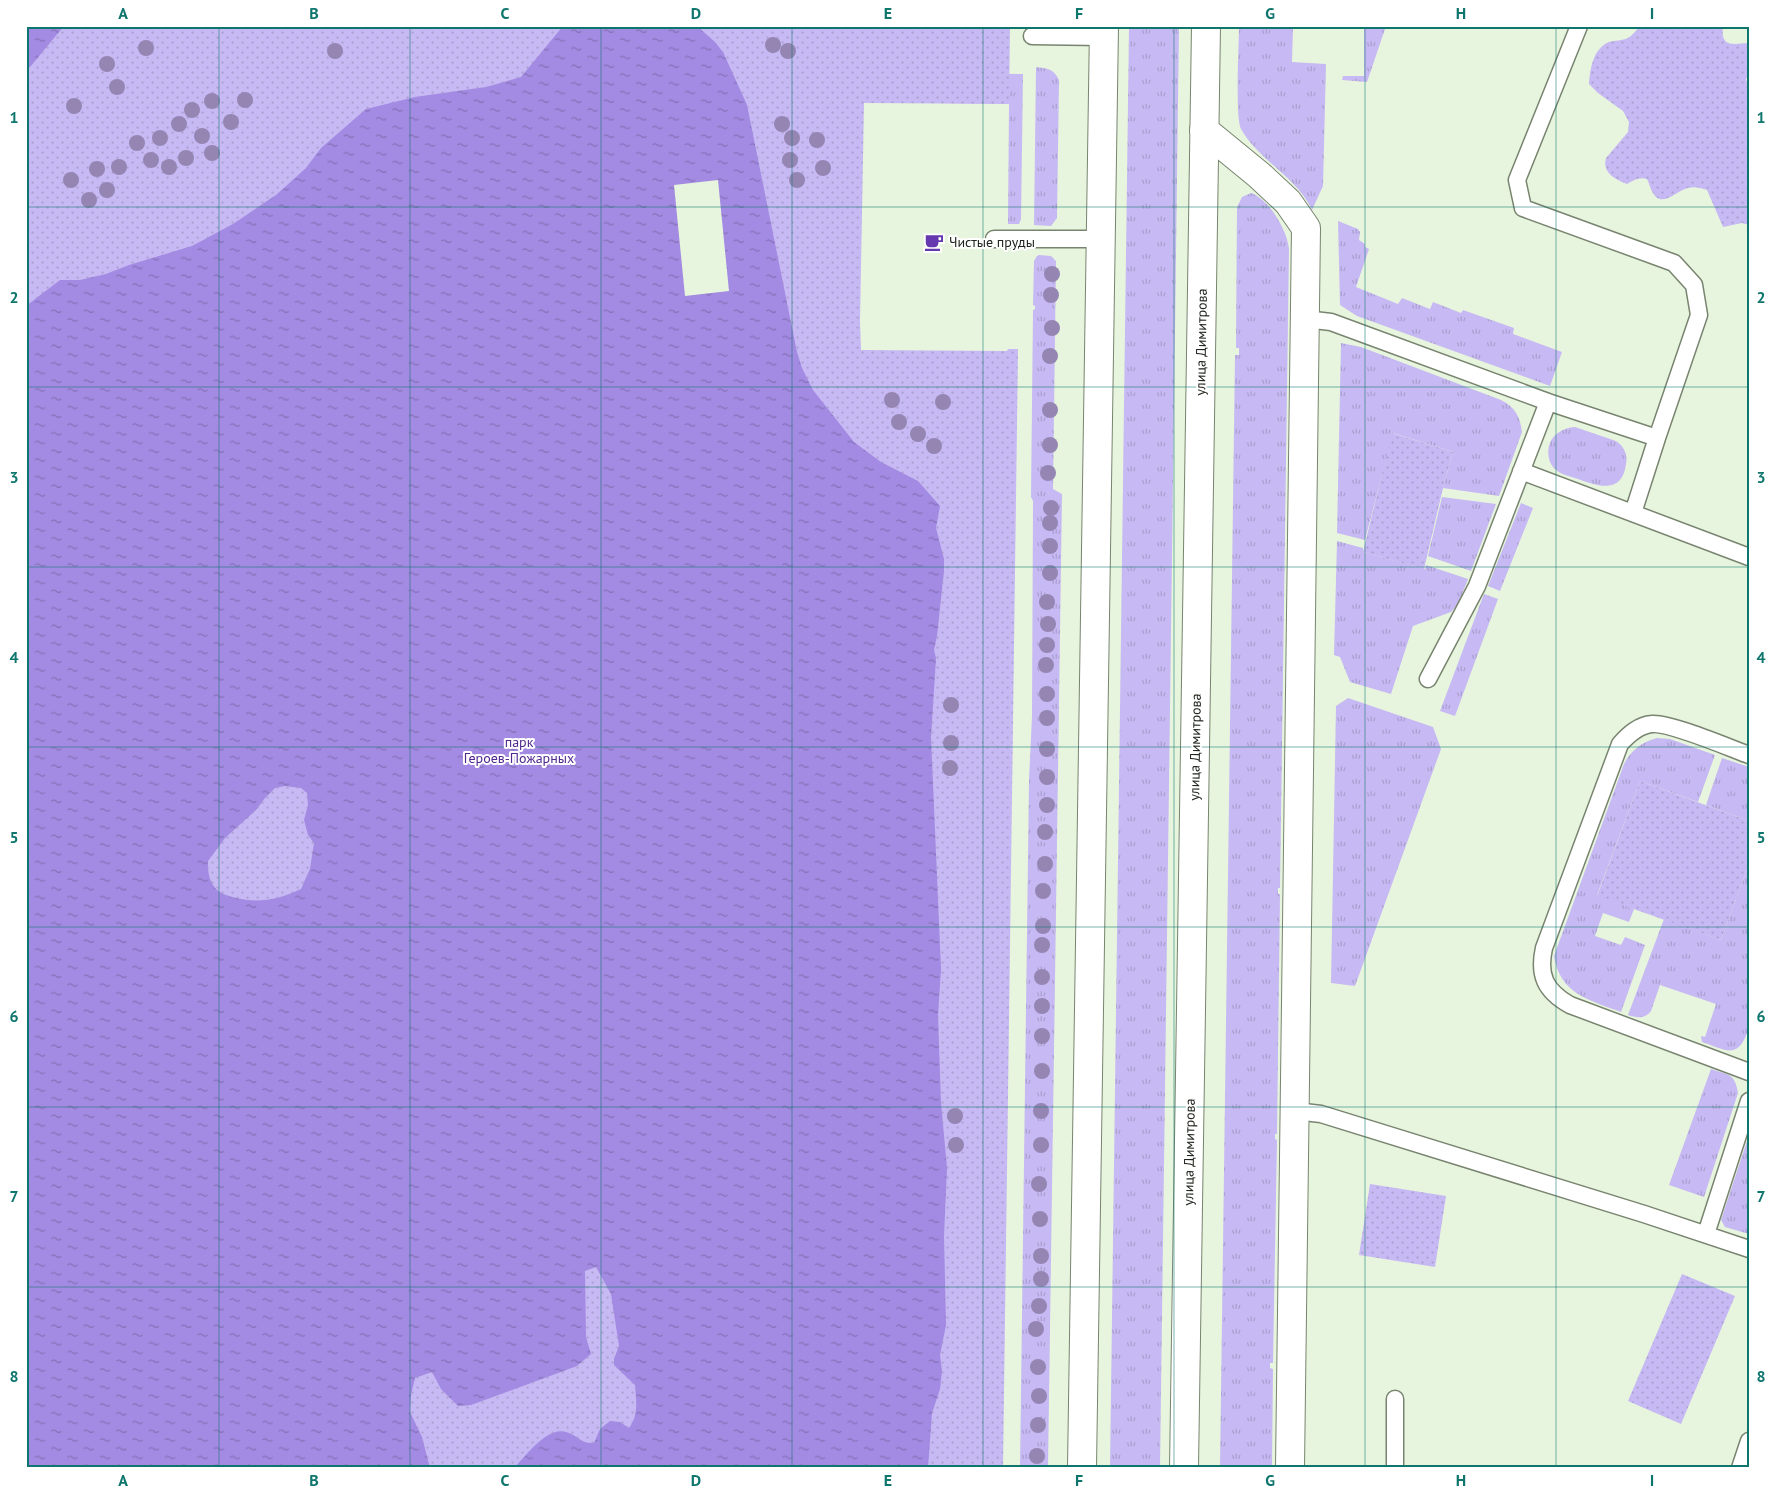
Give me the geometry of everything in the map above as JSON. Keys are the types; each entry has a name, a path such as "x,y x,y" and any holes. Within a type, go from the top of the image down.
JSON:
{"street":[{"name":"улица Димитрова","path":"1184,1468 1206,26"},
{"path":"1082,1468 1104,32"},
{"path":"1204,130 1259,174 1288,202 1306,228 1290,1468"}],"lane":[{"path":"1579,26 1517,180 1523,208 1674,263 1694,285 1699,315 1633,513"},
{"path":"1032,36 1104,32"},
{"path":"994,239 1100,239"},
{"path":"1304,318 1331,322 1548,402 1657,438"},
{"path":"1428,679 1477,586 1548,402"},
{"path":"1521,471 1749,557"},
{"path":"1749,755 1662,724 1643,726 1626,736 1620,744 1548,938 1542,959 1545,982 1551,992 1570,1005 1749,1072"},
{"path":"1706,1234 1749,1101"},
{"path":"1294,1111 1321,1114 1749,1249"},
{"path":"1395,1468 1396,1399"},
{"path":"1740,1468 1749,1442"}],"green space":[{"name":"парк Героев-Пожарных","path":"26,26 1010,26 1009,104 864,103 860,321 861,350 1007,351 1008,349 1018,349 1003,1468 26,1468"},
{"path":"1129,26 1179,26 1160,1468 1110,1468"},
{"path":"1239,26 1293,26 1292,62 1326,64 1323,186 1312,210 1297,188 1257,150 1241,129 1238,111"},
{"path":"1364,26 1386,26 1367,82 1342,80 1343,76 1364,76"},
{"path":"1640,26 1723,26 1724,38 1729,43 1749,43 1749,74 1746,79 1749,89 1749,225 1742,223 1723,227 1707,190 1691,187 1667,198 1660,199 1653,193 1647,179 1634,180 1627,184 1614,178 1608,172 1605,163 1606,158 1628,132 1629,122 1623,111 1589,84 1593,60 1599,49 1604,45 1628,38"},
{"path":"1036,67 1050,70 1055,73 1059,80 1057,218 1051,226 1034,225"},
{"path":"939,73 1023,74 1021,219 1019,224 1008,224 1009,104 939,103"},
{"path":"1251,193 1258,196 1276,216 1285,233 1289,249 1280,888 1278,888 1278,894 1280,894 1277,1134 1275,1134 1275,1139 1277,1140 1273,1363 1270,1363 1270,1368 1273,1369 1272,1468 1220,1468 1235,355 1239,355 1239,348 1236,348 1237,207 1242,197"},
{"path":"1338,221 1358,229 1360,232 1359,240 1369,249 1356,287 1398,304 1402,298 1430,309 1433,302 1461,313 1463,310 1514,328 1513,334 1562,352 1550,386 1357,316 1340,305"},
{"path":"1039,255 1051,256 1056,261 1053,489 1062,494 1048,1468 1020,1468 1029,780 1032,716 1033,501 1031,497 1033,310 1035,309 1033,305 1034,261"},
{"path":"1341,343 1361,347 1501,400 1510,406 1520,421 1522,432 1499,496 1443,488 1453,452 1393,433 1365,540 1337,533"},
{"path":"1575,427 1616,441 1621,445 1626,454 1624,474 1614,484 1600,486 1565,475 1554,468 1548,455 1550,442 1559,432"},
{"path":"1392,433 1453,452 1424,569 1363,552"},
{"path":"1442,497 1496,504 1471,571 1428,556"},
{"path":"1521,503 1533,508 1500,591 1488,586"},
{"path":"1337,541 1363,548 1363,552 1425,569 1426,565 1468,579 1458,604 1451,612 1413,626 1391,694 1350,682 1340,657 1334,655"},
{"path":"1484,594 1498,599 1455,716 1440,711"},
{"path":"1348,698 1433,727 1441,749 1355,986 1331,983 1336,706"},
{"path":"1657,738 1670,739 1715,755 1698,802 1640,781 1597,895 1634,909 1629,922 1603,913 1595,936 1621,945 1625,937 1645,945 1621,1012 1587,999 1569,987 1557,969 1554,956 1624,764 1638,747"},
{"path":"1722,758 1749,767 1749,821 1706,805"},
{"path":"1640,781 1749,821 1749,864 1721,940 1597,896"},
{"path":"1749,864 1749,1028 1741,1045 1736,1049 1725,1050 1702,1042 1701,1036 1705,1037 1716,1004 1660,985 1649,1014 1641,1017 1628,1015 1664,919 1721,940"},
{"path":"1711,1069 1733,1078 1738,1093 1704,1197 1669,1185"},
{"path":"1749,1135 1749,1234 1725,1227 1721,1220"},
{"path":"1370,1184 1446,1196 1435,1267 1359,1255"},
{"path":"1682,1274 1735,1296 1681,1424 1628,1401"}],"water":[{"path":"26,26 64,26 30,67 26,68"},
{"name":"парк Героев-Пожарных","path":"563,26 697,26 715,42 723,52 747,105 797,352 802,368 813,390 854,442 881,462 918,481 940,506 936,528 944,559 944,571 934,650 936,658 931,737 941,969 938,1015 941,1103 947,1168 944,1236 946,1325 940,1355 942,1371 940,1389 932,1413 928,1468 514,1468 537,1443 552,1433 566,1432 582,1441 594,1443 600,1429 610,1421 620,1422 629,1428 632,1423 636,1407 635,1385 614,1365 614,1359 619,1346 611,1294 596,1267 585,1271 586,1337 591,1354 577,1366 471,1405 458,1406 441,1389 432,1372 415,1378 410,1412 422,1437 430,1468 26,1468 26,306 60,280 80,280 106,274 192,246 233,224 276,195 306,168 321,148 366,109 415,97 486,87 521,77","holes":["285,786 301,788 307,793 308,805 304,820 308,835 314,843 310,869 301,889 267,900 241,899 217,890 210,879 208,861 225,838 256,810 275,788"]}],"pier":[{"path":"718,180 729,291 685,296 674,185"}],"place":[{"name":"Чистые пруды","path":"934,242"}]}
